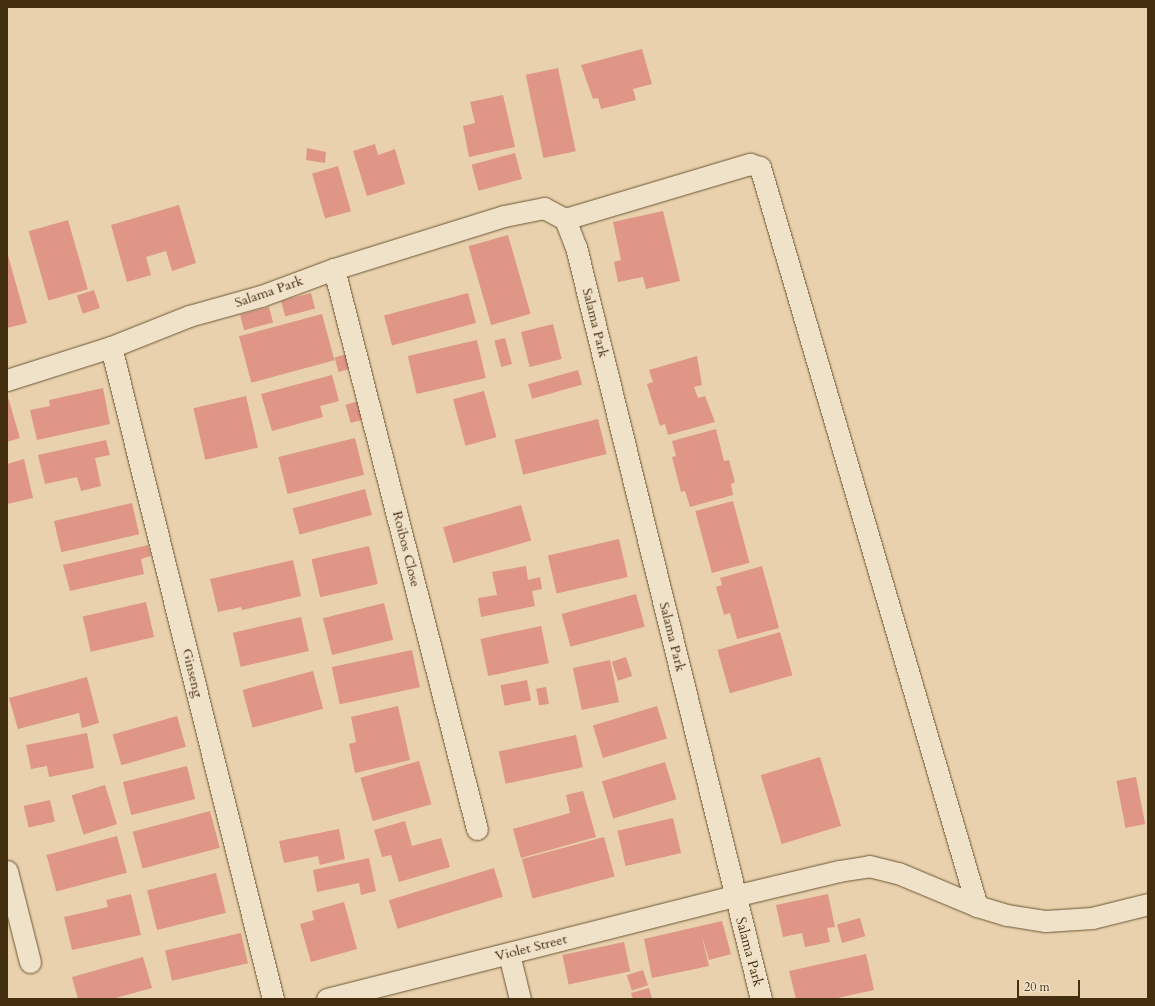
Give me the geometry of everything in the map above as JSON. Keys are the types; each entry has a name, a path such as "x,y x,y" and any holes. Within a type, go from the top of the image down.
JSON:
{"street":[{"path":"565,219 750,164 760,167 977,906"},
{"name":"Salama Park","path":"7,380 111,347 189,316 261,296 334,269 511,215 544,208 565,219 576,247 734,896 761,999"},
{"name":"Roibos Close","path":"334,269 477,829"},
{"name":"Ginseng","path":"111,347 273,999"},
{"name":"Violet Street","path":"327,999 734,896 839,871 869,866 898,873 977,906 1007,915 1046,921 1092,918 1148,904"},
{"path":"7,871 30,962"},
{"path":"509,954 520,999"}],"building":[{"path":"642,49 652,84 633,89 636,100 601,109 598,98 593,99 581,65"},
{"path":"558,68 576,151 543,158 526,75"},
{"path":"503,95 515,147 469,157 463,126 475,123 470,102"},
{"path":"375,144 378,155 395,149 405,184 367,196 353,151"},
{"path":"307,148 326,152 325,163 306,160"},
{"path":"515,153 522,179 479,191 472,165"},
{"path":"338,166 351,211 325,219 312,173"},
{"path":"179,205 196,263 172,271 166,251 146,257 151,275 127,282 111,225"},
{"path":"663,211 680,281 646,289 643,277 618,282 614,262 621,260 613,222"},
{"path":"68,220 88,289 48,301 29,231"},
{"path":"508,235 531,314 491,325 469,246"},
{"path":"7,252 27,323 7,328"},
{"path":"94,290 100,308 83,314 77,296"},
{"path":"311,293 315,308 285,316 281,301"},
{"path":"468,293 476,323 392,345 384,316"},
{"path":"269,307 273,322 244,330 240,315"},
{"path":"322,314 334,360 251,383 239,336"},
{"path":"553,324 562,359 530,367 521,332"},
{"path":"505,338 512,364 501,367 494,341"},
{"path":"477,340 486,378 417,394 408,356"},
{"path":"347,354 351,368 339,372 335,358"},
{"path":"697,356 702,385 694,387 698,398 705,396 715,422 668,435 665,424 660,426 647,384 653,382 649,370"},
{"path":"578,370 582,384 532,399 528,384"},
{"path":"332,375 339,401 320,406 323,417 272,431 261,394"},
{"path":"103,388 110,424 37,440 30,410 50,406 49,400"},
{"path":"484,391 496,437 466,446 453,399"},
{"path":"7,394 20,438 7,442"},
{"path":"246,396 258,448 205,460 193,408"},
{"path":"359,401 364,419 351,423 346,405"},
{"path":"598,419 607,454 523,475 515,440"},
{"path":"716,429 724,461 729,460 735,482 731,484 733,495 690,507 685,491 681,492 672,457 676,456 672,441"},
{"path":"355,438 364,475 288,494 278,457"},
{"path":"106,440 110,455 95,458 101,486 81,491 77,477 45,484 38,455"},
{"path":"24,459 33,498 7,504 7,464"},
{"path":"365,489 372,515 300,534 293,508"},
{"path":"733,501 750,563 712,573 695,511"},
{"path":"132,503 139,534 61,552 54,521"},
{"path":"521,505 531,541 453,563 443,527"},
{"path":"619,539 628,577 557,593 548,555"},
{"path":"148,545 151,556 141,559 144,574 70,591 63,565"},
{"path":"369,546 378,584 320,597 312,559"},
{"path":"293,560 301,596 242,610 241,607 218,612 210,579"},
{"path":"526,566 528,580 540,577 542,589 532,591 535,606 481,617 478,598 497,595 492,572"},
{"path":"762,566 779,628 737,639 730,613 724,615 716,587 722,585 720,578"},
{"path":"636,594 645,627 570,647 562,614"},
{"path":"146,602 154,637 91,652 83,617"},
{"path":"384,603 393,640 332,655 323,618"},
{"path":"301,617 309,651 241,667 233,633"},
{"path":"541,626 549,663 488,676 480,639"},
{"path":"780,632 792,675 730,693 718,650"},
{"path":"412,650 420,687 340,704 332,667"},
{"path":"626,657 632,676 618,681 612,662"},
{"path":"610,660 619,702 582,710 573,668"},
{"path":"313,671 323,709 253,728 242,690"},
{"path":"87,677 99,723 82,728 79,713 18,729 9,698"},
{"path":"527,680 531,701 505,706 500,685"},
{"path":"546,687 549,704 539,705 536,689"},
{"path":"398,706 410,760 355,773 349,744 356,742 351,717"},
{"path":"657,706 667,739 603,758 593,726"},
{"path":"177,716 186,747 121,765 113,734"},
{"path":"87,733 94,768 49,777 47,766 31,769 26,745"},
{"path":"576,735 583,767 506,784 499,751"},
{"path":"820,757 841,826 782,844 761,775"},
{"path":"419,761 431,804 373,821 360,778"},
{"path":"665,762 676,799 613,819 602,781"},
{"path":"187,766 195,799 131,815 123,782"},
{"path":"1136,777 1145,824 1126,828 1116,781"},
{"path":"105,785 117,824 84,834 72,795"},
{"path":"583,791 596,837 521,858 513,829 570,813 566,795"},
{"path":"50,800 55,821 29,828 24,806"},
{"path":"210,811 220,848 143,868 133,832"},
{"path":"673,818 681,853 626,866 617,831"},
{"path":"405,821 412,846 441,838 450,867 399,882 391,855 382,857 374,830"},
{"path":"339,829 345,859 320,865 318,856 284,863 279,841"},
{"path":"117,836 127,873 56,892 46,855"},
{"path":"604,837 615,877 533,899 522,859"},
{"path":"369,858 376,891 361,895 359,883 317,892 313,870"},
{"path":"494,868 503,897 398,929 389,900"},
{"path":"216,873 226,913 157,930 147,890"},
{"path":"131,894 141,935 72,950 64,917 108,907 106,900"},
{"path":"828,894 835,927 827,928 830,942 805,947 802,933 783,937 776,905"},
{"path":"344,902 357,949 311,962 300,924 314,920 312,911"},
{"path":"860,918 865,936 842,943 837,925"},
{"path":"722,921 731,954 709,960 701,933 709,966 652,978 644,939"},
{"path":"241,933 248,963 172,981 165,951"},
{"path":"624,942 630,971 569,984 562,955"},
{"path":"866,954 874,990 833,999 796,999 789,971"},
{"path":"143,957 152,988 112,999 78,999 72,977"},
{"path":"643,970 648,985 632,990 627,975"},
{"path":"649,988 652,999 633,999 631,993"}]}
